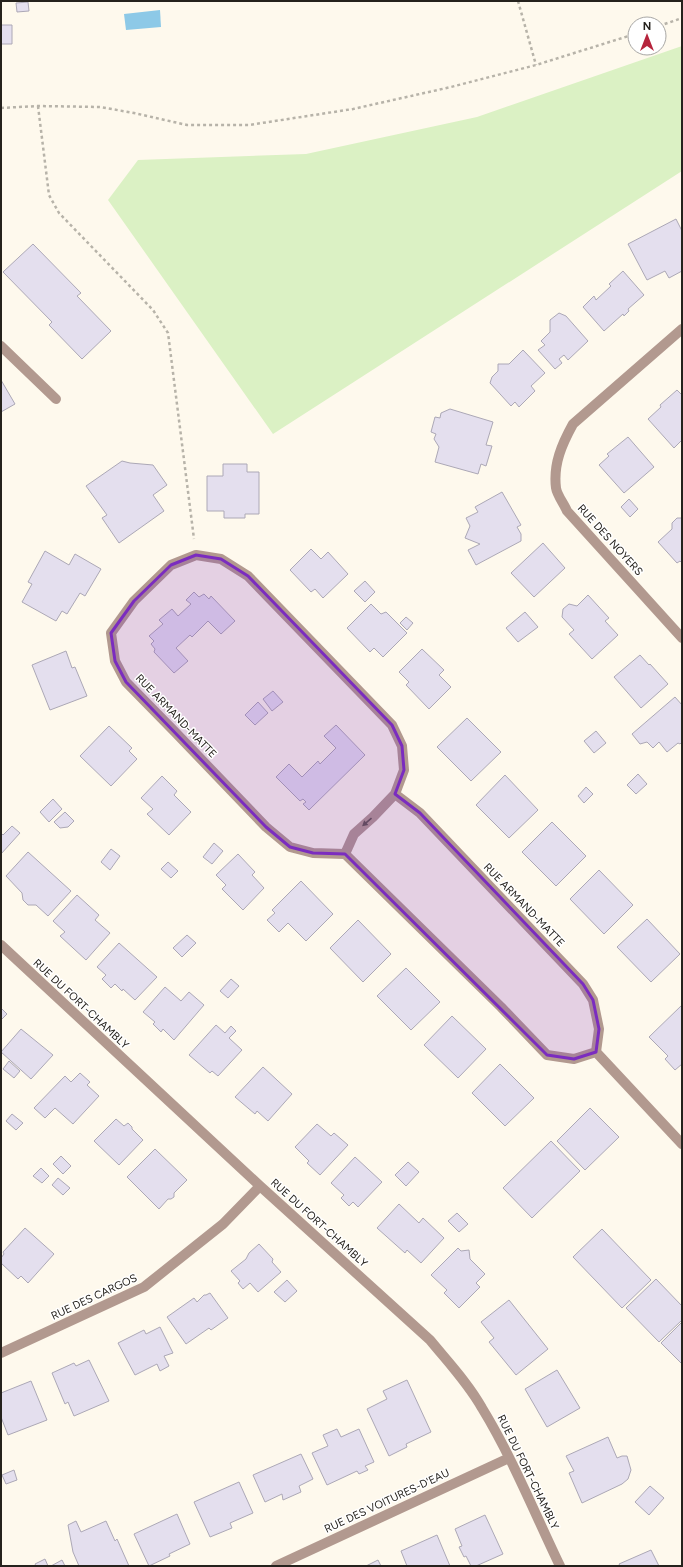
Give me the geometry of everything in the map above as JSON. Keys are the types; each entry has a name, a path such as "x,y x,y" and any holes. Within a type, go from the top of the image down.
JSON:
{"street":[{"name":"RUE DES NOYERS","path":"682,329 573,424 562,444 556,466 556,489 567,511 682,638"},
{"path":"1,346 56,399"},
{"path":"196,555 221,559 248,576 392,725 402,746 404,770 395,794 354,834 345,854 548,1055 574,1059 596,1052 682,1144"},
{"name":"RUE ARMAND-MATTE","path":"196,555 171,565 134,600 111,633 115,661 126,682 266,827 290,847 314,853 345,854"},
{"name":"RUE ARMAND-MATTE","path":"395,794 420,813 583,984 593,1000 599,1030 596,1052"},
{"name":"RUE DU FORT-CHAMBLY","path":"1,945 260,1186 430,1340 482,1407 509,1458 560,1566"},
{"name":"RUE DES CARGOS","path":"3,1349 144,1287 224,1224 260,1186"},
{"name":"RUE DES VOITURES-D'EAU","path":"276,1566 509,1458"}],"path":[{"path":"518,1 536,65"},
{"path":"667,23 682,18"},
{"path":"1,108 38,106 100,107 134,113 187,126 249,126 353,109 451,87 536,65 627,37"},
{"path":"38,106 49,195 59,213 153,310 168,333 196,555"}],"highlighted area":[{"path":"196,555 221,559 248,576 392,725 402,746 404,770 395,794 420,813 583,984 593,1000 599,1029 596,1052 574,1059 547,1055 345,854 313,853 290,847 266,827 126,682 115,661 111,633 134,601 171,565"}],"green space":[{"path":"682,46 682,171 273,434 108,200 138,160 306,154 477,117 653,56 667,56 667,51"}],"water":[{"path":"160,10 161,27 126,30 124,14"}],"building":[{"path":"28,2 29,11 17,12 16,3"},
{"path":"1,25 12,25 12,44 1,44"},
{"path":"676,219 682,231 682,271 669,278 665,271 647,280 628,244"},
{"path":"33,244 81,293 77,296 111,331 82,359 49,325 52,322 3,272"},
{"path":"623,271 644,295 628,309 629,311 624,316 623,314 604,331 583,307 594,296 596,300 611,286 609,284"},
{"path":"559,313 566,316 588,341 568,360 564,355 559,359 562,363 555,369 538,350 545,345 541,341 550,332 550,320"},
{"path":"523,350 545,373 531,386 535,391 519,407 515,402 511,406 490,383 492,377 498,371 498,364 509,364"},
{"path":"1,380 15,404 1,412"},
{"path":"677,390 682,395 682,440 674,448 648,419 661,407 660,405"},
{"path":"450,409 493,422 486,445 492,446 486,466 481,464 478,474 435,462 439,447 434,439 436,434 431,432 435,417 440,418 441,413"},
{"path":"628,437 654,467 624,493 599,465 609,456 607,454"},
{"path":"122,461 153,465 167,485 153,495 164,511 119,543 102,518 107,515 86,486"},
{"path":"223,464 247,464 247,472 259,472 259,514 245,514 245,518 224,518 224,511 207,511 207,476 223,476"},
{"path":"502,492 521,525 517,527 521,534 521,541 476,565 468,550 480,544 465,538 470,526 466,518 478,512 475,507"},
{"path":"629,499 638,509 630,517 621,507"},
{"path":"677,518 682,518 682,563 680,561 677,563 658,542 672,529 672,523"},
{"path":"543,543 565,568 534,597 511,573"},
{"path":"311,549 321,559 328,552 348,574 323,598 315,589 311,592 290,570"},
{"path":"45,551 69,565 75,554 101,569 85,596 80,593 67,614 62,611 56,621 22,602 32,584 28,582"},
{"path":"365,581 375,592 365,602 354,591"},
{"path":"194,592 199,597 204,594 209,599 211,596 235,621 221,634 208,621 192,637 190,635 176,648 188,661 174,673 154,652 155,649 151,644 154,641 149,636 163,624 159,620 172,609 178,616 191,604 186,600"},
{"path":"588,595 609,618 605,621 618,635 592,659 569,634 574,630 562,617 563,609 569,604 577,606"},
{"path":"371,604 381,614 386,612 407,633 383,657 374,648 370,652 347,628"},
{"path":"525,612 538,627 518,642 506,628"},
{"path":"406,617 413,623 407,630 400,623"},
{"path":"422,649 444,670 439,675 451,687 429,709 406,685 409,682 399,672"},
{"path":"66,651 72,668 75,667 87,696 50,710 32,665"},
{"path":"640,655 668,684 641,708 614,677"},
{"path":"273,691 283,702 272,711 263,699"},
{"path":"675,697 682,705 682,742 680,744 678,743 667,752 659,742 653,748 647,742 640,744 632,734"},
{"path":"258,702 268,713 255,725 245,715"},
{"path":"467,718 501,752 471,781 437,747"},
{"path":"336,725 365,755 309,810 303,804 306,802 303,799 300,801 276,777 289,764 302,777 318,761 320,764 336,748 324,736"},
{"path":"109,726 132,748 129,751 137,759 111,786 80,756"},
{"path":"596,731 606,743 594,753 584,741"},
{"path":"638,774 647,784 636,794 627,785"},
{"path":"505,775 538,810 509,838 476,805"},
{"path":"162,776 177,791 174,795 191,812 169,835 147,814 153,809 141,798"},
{"path":"586,787 593,794 584,803 578,796"},
{"path":"53,799 62,809 49,822 40,812"},
{"path":"65,812 74,821 68,827 60,828 54,822"},
{"path":"552,822 586,856 556,886 522,852"},
{"path":"12,826 20,833 1,854 1,833 3,835"},
{"path":"214,843 223,851 212,864 203,857"},
{"path":"111,849 120,856 110,870 101,862"},
{"path":"28,852 71,891 48,916 36,905 28,905 23,900 22,893 6,876"},
{"path":"238,854 255,872 252,875 264,888 243,910 222,889 226,885 216,875"},
{"path":"168,862 178,871 171,878 161,869"},
{"path":"599,870 633,905 604,934 570,899"},
{"path":"301,881 333,914 306,941 288,923 279,932 267,920 275,913 272,910"},
{"path":"77,895 99,915 95,920 110,933 86,960 60,936 65,932 53,921"},
{"path":"647,919 680,954 651,982 617,947"},
{"path":"358,920 391,954 363,982 330,948"},
{"path":"187,935 196,943 182,957 173,948"},
{"path":"119,943 157,977 135,1000 115,984 111,988 102,979 106,975 97,967"},
{"path":"406,968 440,1002 411,1030 377,996"},
{"path":"231,979 239,986 228,998 220,991"},
{"path":"165,987 181,1001 189,992 204,1005 174,1040 163,1029 161,1032 153,1024 155,1022 143,1012"},
{"path":"682,1005 682,1064 675,1070 665,1059 668,1056 649,1037"},
{"path":"1,1008 7,1014 1,1020"},
{"path":"452,1016 486,1049 458,1078 424,1045"},
{"path":"216,1025 225,1033 231,1026 236,1031 229,1038 242,1050 218,1076 212,1071 210,1073 189,1055"},
{"path":"21,1029 53,1055 31,1079 1,1052"},
{"path":"9,1061 20,1071 14,1078 3,1069"},
{"path":"500,1064 534,1098 505,1126 472,1093"},
{"path":"263,1067 292,1094 268,1121 257,1111 255,1114 235,1097"},
{"path":"80,1073 90,1082 87,1085 99,1096 73,1124 55,1108 45,1118 34,1108 65,1076 71,1082"},
{"path":"590,1108 619,1137 585,1170 557,1141"},
{"path":"12,1114 23,1123 16,1130 6,1121"},
{"path":"116,1119 124,1126 128,1123 143,1140 119,1165 94,1141"},
{"path":"317,1124 331,1136 334,1133 348,1145 320,1175 307,1163 309,1161 295,1147"},
{"path":"551,1141 580,1171 532,1218 503,1188"},
{"path":"155,1149 187,1180 174,1193 174,1197 168,1199 159,1209 127,1177"},
{"path":"61,1156 71,1166 63,1174 53,1164"},
{"path":"355,1157 382,1182 358,1207 353,1202 349,1206 341,1198 344,1195 331,1183"},
{"path":"408,1162 419,1172 406,1186 395,1175"},
{"path":"41,1168 49,1176 42,1183 33,1176"},
{"path":"58,1178 70,1188 63,1195 52,1185"},
{"path":"399,1204 419,1223 423,1218 444,1238 421,1263 407,1250 405,1253 377,1228"},
{"path":"457,1213 468,1224 459,1232 448,1221"},
{"path":"25,1228 54,1254 28,1283 21,1276 18,1279 1,1263 1,1258 4,1254 3,1252"},
{"path":"602,1229 651,1280 622,1308 573,1257"},
{"path":"259,1244 273,1259 272,1262 281,1272 258,1292 250,1283 243,1289 238,1283 240,1281 231,1271 246,1259 249,1253"},
{"path":"458,1248 461,1251 469,1250 470,1259 485,1274 476,1283 480,1287 459,1308 444,1293 447,1290 431,1275"},
{"path":"656,1279 682,1306 682,1320 659,1342 626,1308"},
{"path":"287,1280 297,1291 285,1302 274,1292"},
{"path":"210,1293 228,1318 211,1330 209,1328 186,1344 167,1317 194,1298 197,1302 204,1295"},
{"path":"509,1300 548,1349 516,1375 489,1342 494,1338 481,1322"},
{"path":"682,1322 682,1364 661,1343"},
{"path":"160,1327 173,1353 164,1356 169,1366 160,1371 157,1364 135,1375 118,1343 144,1330 146,1334"},
{"path":"89,1360 109,1401 74,1416 68,1402 65,1404 52,1373 74,1363 76,1366"},
{"path":"557,1370 580,1408 547,1427 525,1389"},
{"path":"407,1380 431,1432 406,1444 407,1447 389,1456 367,1409 387,1399 383,1391"},
{"path":"31,1381 47,1420 8,1435 1,1417 1,1393"},
{"path":"337,1429 341,1437 359,1429 374,1462 365,1466 368,1470 359,1474 357,1471 327,1485 312,1453 328,1446 323,1435"},
{"path":"608,1437 617,1458 627,1456 631,1470 628,1479 622,1484 582,1503 569,1473 574,1471 566,1456"},
{"path":"301,1454 313,1479 299,1486 301,1492 283,1500 282,1494 265,1502 253,1475"},
{"path":"14,1470 17,1480 6,1484 2,1475"},
{"path":"239,1482 253,1513 230,1523 232,1528 210,1537 194,1502"},
{"path":"650,1486 664,1498 649,1515 635,1502"},
{"path":"177,1514 190,1544 149,1566 134,1534"},
{"path":"485,1515 503,1554 476,1566 471,1566 459,1547 462,1546 455,1529"},
{"path":"76,1521 81,1532 106,1521 115,1541 117,1539 129,1566 79,1566 73,1552 68,1525"},
{"path":"437,1535 450,1566 407,1566 401,1551"},
{"path":"651,1550 659,1566 620,1566 619,1564"},
{"path":"45,1559 48,1566 36,1566 35,1564"},
{"path":"62,1560 65,1566 51,1566"},
{"path":"378,1560 381,1566 366,1566"}]}
